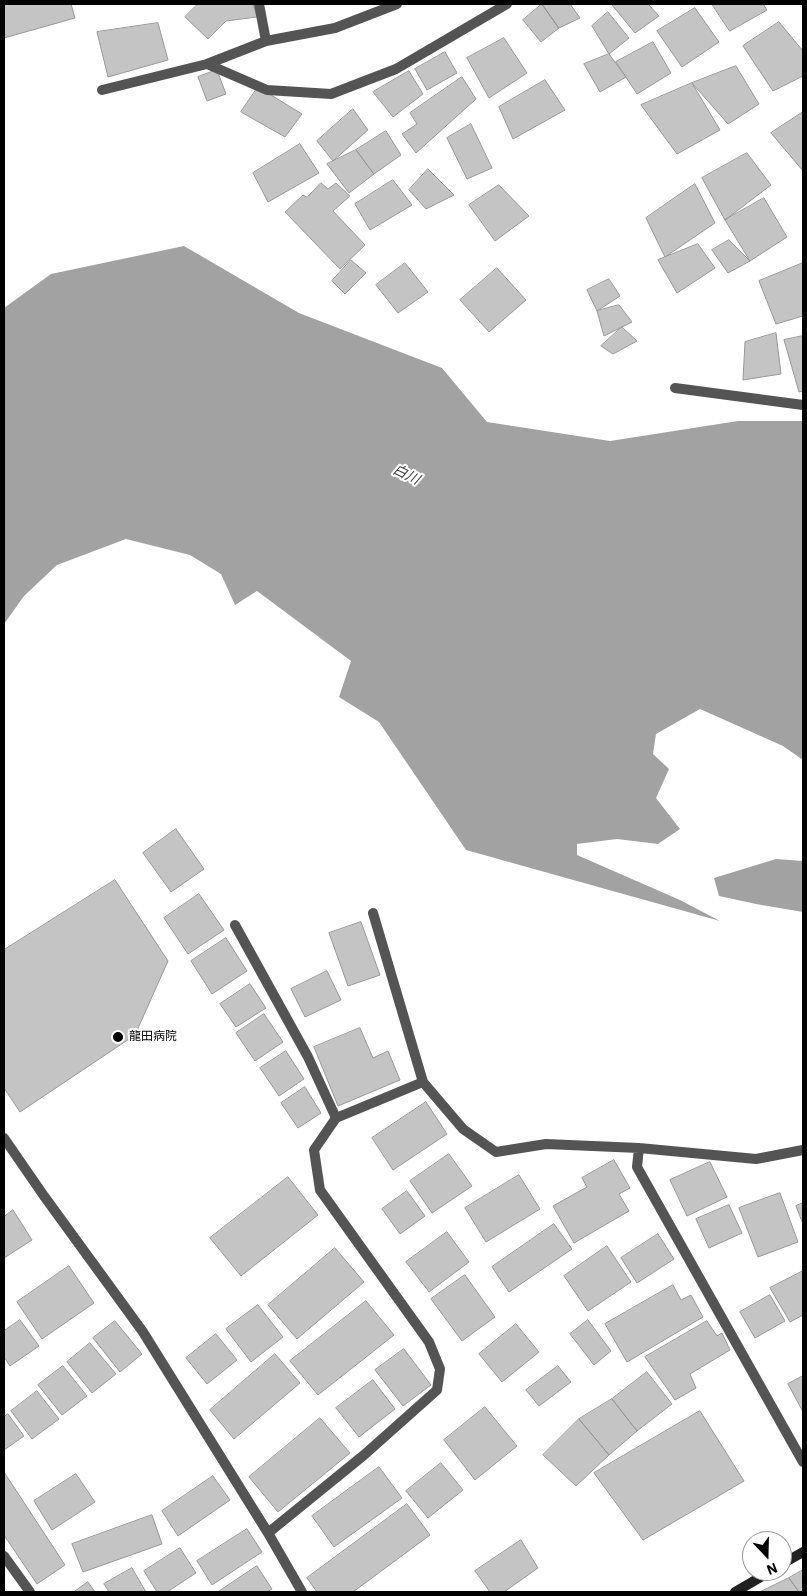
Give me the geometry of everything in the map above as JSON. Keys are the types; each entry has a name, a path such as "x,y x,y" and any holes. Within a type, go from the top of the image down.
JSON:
{"main road":[{"path":"792,1558 803,1552"},
{"path":"736,1592 754,1581"}],"street":[{"path":"259,4 266,41"},
{"path":"102,90 207,64 266,41 335,28 397,4"},
{"path":"207,64 267,90 332,94 396,69 507,4"},
{"path":"675,388 803,405"},
{"path":"373,913 423,1082 463,1129 496,1152 546,1144 639,1148 756,1159 803,1150"},
{"path":"235,925 308,1057 336,1118"},
{"path":"268,1533 364,1455 437,1390 440,1369 429,1342 320,1190 314,1150 336,1118 423,1082"},
{"path":"4,1138 143,1332 268,1533 302,1592"},
{"path":"639,1148 637,1167 803,1462"},
{"path":"4,1556 30,1592"}],"water":[{"name":"白川","path":"184,246 299,313 442,368 487,422 610,441 738,421 803,421 803,760 783,746 700,709 656,734 653,754 669,769 656,798 680,829 658,844 617,839 577,844 577,855 680,900 720,921 466,850 379,722 339,697 351,661 257,591 235,605 221,574 190,555 126,539 57,565 24,596 4,624 4,308 51,274"},
{"path":"776,859 803,861 803,912 719,896 714,878"}],"building":[{"path":"4,4 71,4 75,18 4,38"},
{"path":"198,4 253,4 257,17 226,21 208,39 185,17"},
{"path":"542,4 570,4 580,18 559,28"},
{"path":"542,4 559,28 541,42 523,20"},
{"path":"648,4 659,16 635,33 612,5"},
{"path":"712,4 763,4 767,10 730,31"},
{"path":"695,8 719,42 682,67 657,31"},
{"path":"608,12 629,38 609,54 592,26"},
{"path":"779,22 803,51 803,76 773,91 743,46"},
{"path":"158,23 168,60 108,77 97,32"},
{"path":"504,38 527,73 489,98 467,58"},
{"path":"653,42 671,73 637,94 616,62"},
{"path":"445,52 457,73 427,90 415,69"},
{"path":"609,54 626,77 600,92 584,64"},
{"path":"736,66 759,104 728,124 692,83"},
{"path":"217,70 226,94 207,101 198,77"},
{"path":"409,71 423,94 393,117 373,92"},
{"path":"462,77 476,99 416,153 402,134 417,124 410,113"},
{"path":"545,80 565,110 513,139 499,107"},
{"path":"692,83 720,130 677,154 641,105"},
{"path":"258,87 302,114 285,137 241,112"},
{"path":"353,109 368,130 333,161 317,141"},
{"path":"803,112 803,171 771,133"},
{"path":"471,124 492,168 467,179 447,138"},
{"path":"386,131 401,155 374,174 356,150"},
{"path":"300,144 319,173 268,202 253,173"},
{"path":"356,150 374,174 349,193 327,164"},
{"path":"747,153 771,185 725,220 702,178"},
{"path":"428,169 454,195 426,209 409,190"},
{"path":"393,180 412,205 370,230 355,204"},
{"path":"321,183 328,189 336,183 350,196 333,211 365,245 340,269 285,212 303,195 307,197"},
{"path":"695,184 715,223 665,257 646,218"},
{"path":"499,185 529,216 495,241 469,205"},
{"path":"764,198 787,237 750,261 725,220"},
{"path":"729,240 750,261 728,273 712,250"},
{"path":"698,244 715,268 677,293 658,260"},
{"path":"351,260 366,273 345,294 332,281"},
{"path":"405,263 428,292 398,313 376,285"},
{"path":"803,263 803,316 776,324 759,281"},
{"path":"497,268 526,300 489,332 460,300"},
{"path":"609,279 620,296 597,311 587,290"},
{"path":"619,305 632,322 604,336 597,311"},
{"path":"622,327 637,341 613,354 601,346"},
{"path":"776,333 781,374 743,380 745,342"},
{"path":"803,336 803,391 799,392 784,340"},
{"path":"176,829 204,869 171,892 143,853"},
{"path":"115,880 168,961 135,1035 20,1112 4,1088 4,950"},
{"path":"199,894 224,930 188,954 164,918"},
{"path":"361,922 380,975 348,986 329,933"},
{"path":"226,938 247,971 212,994 191,961"},
{"path":"327,971 341,1000 305,1017 291,989"},
{"path":"250,984 266,1008 236,1027 220,1004"},
{"path":"264,1014 283,1042 255,1061 236,1033"},
{"path":"360,1028 373,1058 388,1051 400,1080 338,1106 314,1047"},
{"path":"286,1051 304,1079 279,1096 260,1068"},
{"path":"305,1087 321,1113 298,1128 281,1103"},
{"path":"426,1102 447,1134 393,1170 372,1138"},
{"path":"449,1154 472,1186 432,1213 410,1181"},
{"path":"614,1160 630,1188 619,1194 629,1211 574,1243 553,1206 587,1187 582,1178"},
{"path":"710,1162 727,1197 687,1216 670,1180"},
{"path":"519,1175 540,1209 486,1242 465,1208"},
{"path":"288,1177 318,1215 241,1276 210,1238"},
{"path":"407,1191 425,1216 400,1234 382,1209"},
{"path":"780,1193 798,1242 758,1257 739,1208"},
{"path":"803,1203 803,1224 796,1206"},
{"path":"729,1205 742,1233 709,1248 696,1219"},
{"path":"13,1210 32,1240 4,1258 4,1217"},
{"path":"554,1224 572,1249 509,1292 492,1267"},
{"path":"447,1232 469,1262 429,1292 406,1262"},
{"path":"658,1234 674,1259 637,1283 621,1258"},
{"path":"607,1246 631,1282 588,1311 564,1276"},
{"path":"335,1248 364,1282 297,1339 268,1305"},
{"path":"69,1266 94,1303 42,1339 17,1302"},
{"path":"803,1271 803,1315 790,1322 770,1288"},
{"path":"465,1275 495,1317 462,1341 431,1299"},
{"path":"673,1285 681,1300 691,1295 703,1317 627,1362 605,1324"},
{"path":"770,1295 785,1321 755,1338 740,1312"},
{"path":"366,1301 394,1335 318,1395 290,1361"},
{"path":"258,1305 283,1337 251,1362 226,1329"},
{"path":"20,1320 39,1346 10,1366 4,1357 4,1331"},
{"path":"588,1320 611,1351 594,1365 570,1334"},
{"path":"115,1321 142,1354 120,1372 93,1338"},
{"path":"707,1321 717,1336 722,1333 730,1350 690,1374 696,1388 675,1400 645,1357"},
{"path":"516,1324 539,1352 502,1382 479,1354"},
{"path":"216,1334 237,1360 207,1384 186,1358"},
{"path":"90,1343 116,1374 92,1393 67,1362"},
{"path":"404,1349 431,1385 403,1406 375,1370"},
{"path":"275,1354 300,1383 234,1439 210,1410"},
{"path":"63,1366 87,1396 62,1415 38,1385"},
{"path":"558,1366 571,1382 539,1406 526,1390"},
{"path":"647,1372 672,1404 637,1431 612,1399"},
{"path":"803,1376 803,1412 788,1384"},
{"path":"373,1380 395,1409 359,1437 336,1408"},
{"path":"37,1391 59,1419 32,1439 11,1411"},
{"path":"612,1399 637,1431 609,1455 579,1419"},
{"path":"485,1407 517,1446 475,1480 444,1440"},
{"path":"700,1411 744,1481 643,1540 594,1473"},
{"path":"8,1414 24,1436 4,1450 4,1417"},
{"path":"320,1418 350,1453 278,1512 249,1477"},
{"path":"579,1419 609,1455 576,1486 543,1455"},
{"path":"441,1463 463,1490 428,1518 406,1491"},
{"path":"379,1467 402,1498 334,1547 312,1516"},
{"path":"4,1472 65,1565 37,1584 4,1535"},
{"path":"76,1474 95,1502 52,1530 34,1501"},
{"path":"213,1476 230,1500 178,1536 162,1511"},
{"path":"407,1504 430,1535 353,1592 317,1592 307,1578"},
{"path":"152,1515 162,1544 83,1572 72,1544"},
{"path":"247,1529 262,1552 212,1585 197,1561"},
{"path":"521,1540 538,1568 504,1592 490,1592 475,1571"},
{"path":"180,1548 196,1573 167,1592 157,1592 144,1571"},
{"path":"257,1566 272,1589 267,1592 218,1592"},
{"path":"132,1568 146,1592 109,1592 104,1584"},
{"path":"803,1570 803,1592 799,1592 791,1581 792,1576"},
{"path":"783,1581 791,1581 799,1592 760,1592"},
{"path":"88,1582 95,1592 74,1592"}],"place":[{"name":"龍田病院","path":"118,1037"}]}
